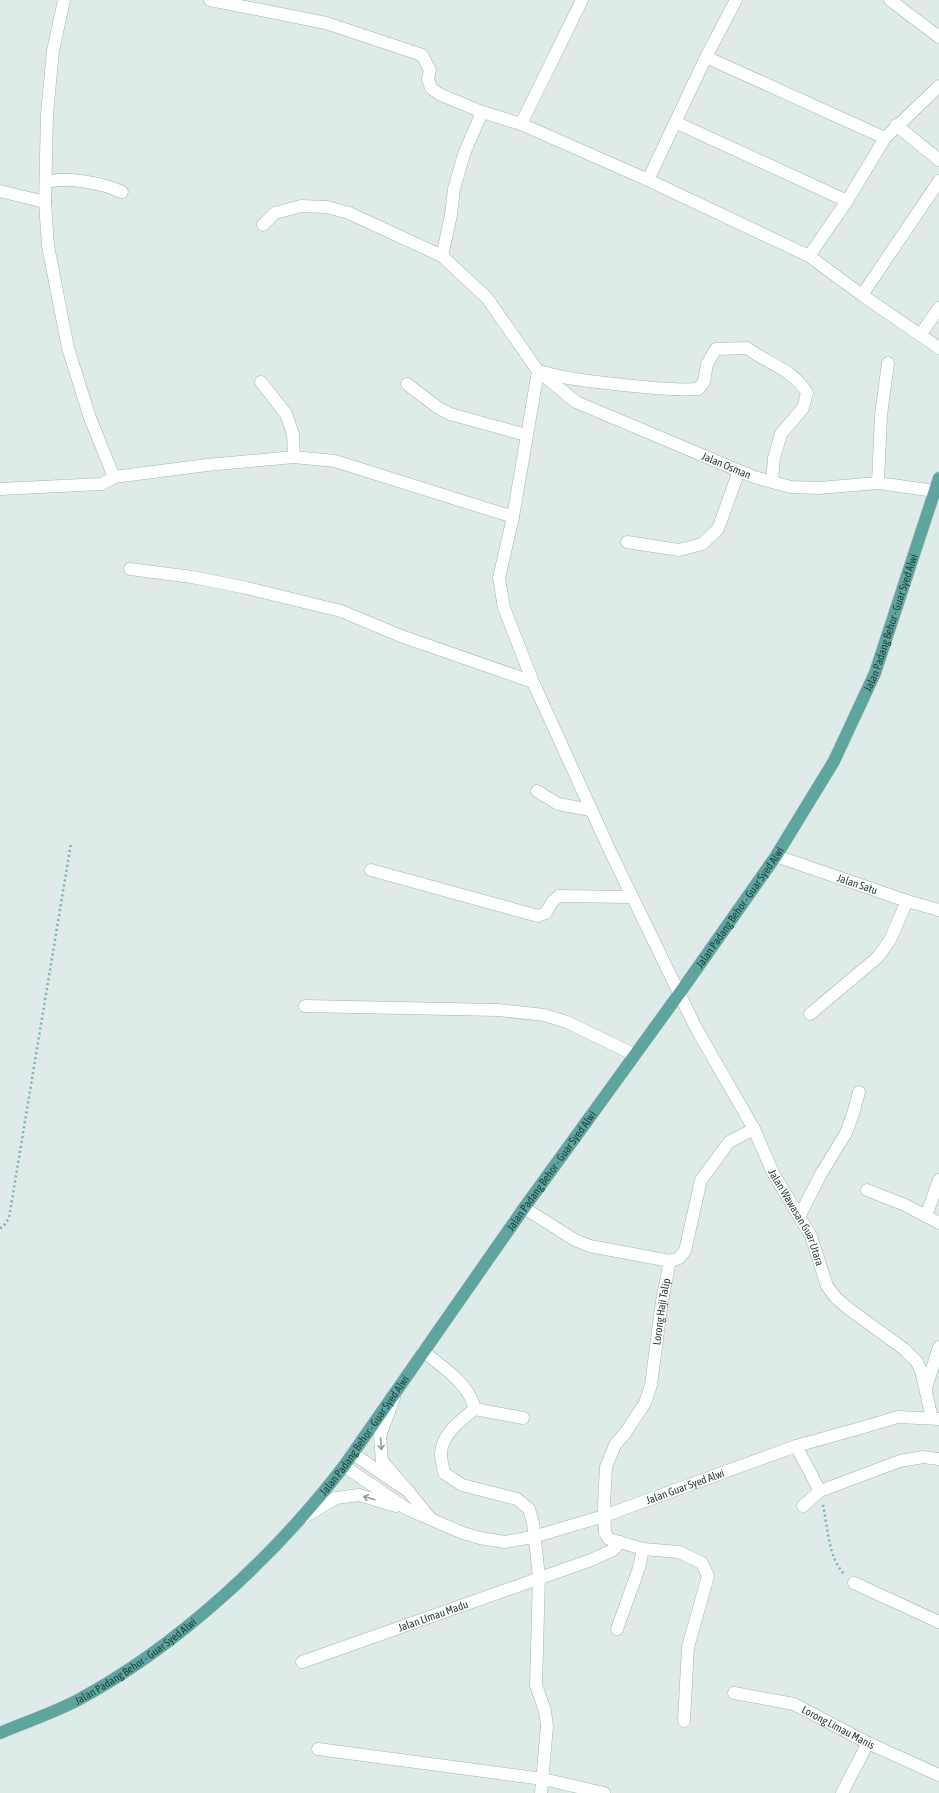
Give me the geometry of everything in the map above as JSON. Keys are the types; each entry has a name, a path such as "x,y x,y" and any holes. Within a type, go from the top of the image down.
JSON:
{"main road":[{"name":"Jalan Padang Behor - Guar Syed Alwi","path":"0,1732 77,1700 130,1667 177,1634 222,1598 254,1567 299,1520 344,1466 352,1452 396,1393 423,1351 524,1208 679,994 776,856 834,761 875,673 939,478"}],"street":[{"path":"64,0 53,51 47,114 46,202 48,246 68,348 90,418 114,477"},
{"path":"210,0 326,22 422,55 428,63 430,70 428,79 431,88 440,94 482,112 521,124 648,180 809,256 862,295 939,348"},
{"path":"521,124 582,0"},
{"path":"648,180 706,57 736,0"},
{"path":"890,0 939,37"},
{"path":"706,57 885,138"},
{"path":"809,256 847,201 885,138 896,125 939,86"},
{"path":"442,256 451,215 454,188 464,154 482,112"},
{"path":"675,122 847,201"},
{"path":"896,125 939,160"},
{"path":"46,182 54,179 66,180 112,187 122,192"},
{"path":"862,295 939,181"},
{"path":"0,191 46,202"},
{"name":"Jalan Osman","path":"263,225 275,213 301,206 327,207 349,213 442,256 488,298 538,371 576,402 739,471 791,487 819,488 878,483 935,491"},
{"path":"920,335 939,308"},
{"path":"538,371 554,376 597,382 682,390 698,389 704,382 707,364 716,350 747,348 760,358 789,373 801,383 807,393 803,408 781,434 774,458 772,481"},
{"path":"878,483 881,415 888,362"},
{"name":"Jalan Wawasan Guar Utara","path":"538,371 513,517 499,578 504,608 533,682 632,897 696,1028 754,1129 774,1173 800,1215 810,1236 827,1286 836,1298 849,1309 904,1350 917,1362 935,1418"},
{"path":"260,382 286,414 293,434 294,457"},
{"path":"407,384 437,407 450,414 526,435"},
{"path":"0,488 102,484 114,477 207,465 294,457 335,462 513,517"},
{"path":"627,542 679,550 702,544 718,529 739,471"},
{"path":"130,569 192,577 247,588 341,611 401,636 533,682"},
{"path":"537,791 558,804 571,808 591,810"},
{"name":"Jalan Satu","path":"776,856 907,901 939,910"},
{"path":"371,870 538,916 546,913 552,902 559,896 609,895 632,897"},
{"path":"810,1014 878,957 890,940 907,901"},
{"path":"305,1006 498,1010 544,1015 567,1022 635,1055"},
{"path":"800,1215 821,1174 846,1133 853,1114 858,1092"},
{"path":"524,1208 575,1240 590,1246 670,1261 679,1258 685,1251 701,1180 730,1142 754,1129"},
{"path":"926,1216 939,1180"},
{"path":"867,1190 904,1205 939,1223"},
{"name":"Lorong Haji Talip","path":"670,1261 662,1300 651,1385 646,1403 626,1432 614,1445 609,1457 604,1480 604,1516 605,1533 609,1539 643,1549 679,1552 702,1563 708,1576 688,1647 684,1721"},
{"path":"926,1389 939,1347"},
{"path":"423,1351 466,1386 475,1408"},
{"path":"396,1393 380,1436 382,1461 431,1520"},
{"path":"475,1408 523,1418"},
{"path":"475,1408 460,1420 448,1435 441,1452 444,1473 462,1485 517,1499 529,1509 533,1523 533,1537 539,1577 536,1685 545,1711 547,1726 541,1793"},
{"name":"Jalan Guar Syed Alwi","path":"344,1466 407,1509 431,1520 480,1538 505,1542 533,1537 604,1516 796,1446 898,1417 935,1418"},
{"path":"796,1446 820,1491"},
{"path":"352,1452 408,1491"},
{"path":"803,1506 820,1491 900,1461 923,1457 939,1459"},
{"path":"299,1520 336,1498 359,1495 407,1509"},
{"name":"Jalan LImau Madu","path":"302,1662 564,1569 613,1550 620,1542"},
{"path":"618,1629 639,1568 643,1549"},
{"path":"854,1583 939,1622"},
{"name":"Lorong Limau Manis","path":"734,1693 794,1704 868,1743 939,1775"},
{"path":"842,1793 868,1743"},
{"path":"318,1749 543,1779 566,1786 604,1793"}],"path":[{"path":"0,1228 3,1227 9,1218 71,843"},
{"path":"820,1491 833,1558 838,1568 854,1583"}]}
